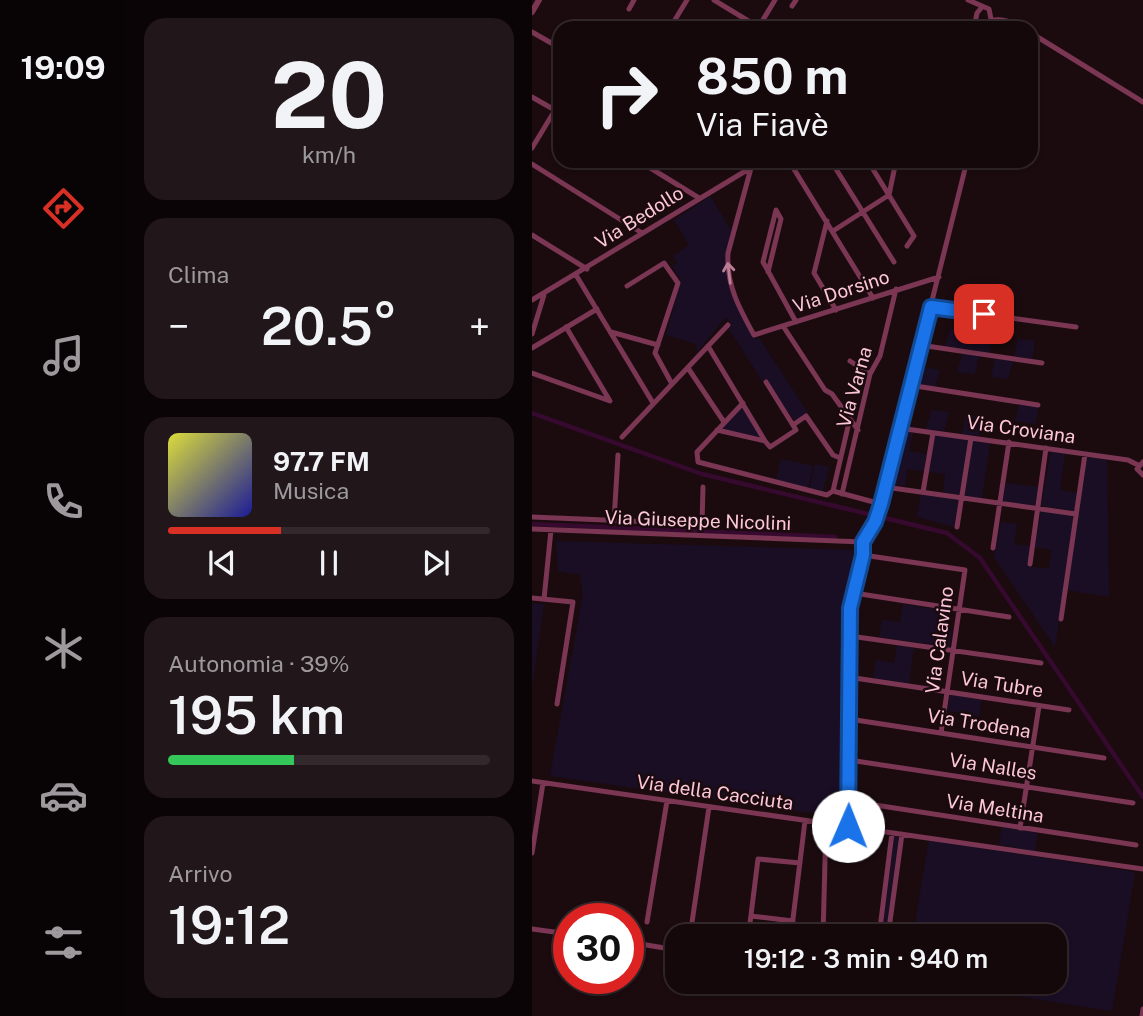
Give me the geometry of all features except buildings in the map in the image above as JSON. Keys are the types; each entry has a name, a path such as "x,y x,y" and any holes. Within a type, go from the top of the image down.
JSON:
{"street":[{"path":"532,12 540,0"},
{"path":"629,9 634,0"},
{"path":"674,21 687,0"},
{"path":"714,0 748,21"},
{"path":"763,21 775,0"},
{"path":"792,6 796,0"},
{"path":"970,1 982,8 988,18"},
{"path":"970,1 977,15 1010,21"},
{"path":"976,21 982,8"},
{"path":"984,21 988,18"},
{"path":"532,32 553,44"},
{"path":"1038,37 1143,102"},
{"path":"532,97 553,109"},
{"path":"532,148 553,119"},
{"path":"532,164 642,233"},
{"path":"650,168 699,198"},
{"name":"Via Bedollo","path":"532,300 751,168"},
{"name":"Via Dorsino","path":"751,168 728,253 727,267 732,291 754,335 939,277"},
{"path":"793,168 873,298"},
{"path":"835,168 894,262"},
{"path":"873,168 914,236 907,246"},
{"path":"832,231 889,195 895,168"},
{"path":"848,826 850,636 863,542 880,507 965,168"},
{"path":"768,272 781,219 776,210 763,262 768,272 796,322"},
{"path":"827,221 814,273 836,310"},
{"path":"532,235 587,269"},
{"path":"627,286 664,263 678,283 661,344 655,353 672,384"},
{"path":"576,275 653,403"},
{"name":"Via Varna","path":"842,494 870,374 880,356 896,289"},
{"path":"532,334 544,295"},
{"path":"931,307 1076,327"},
{"path":"532,348 597,309"},
{"path":"622,437 728,325"},
{"path":"783,326 825,390 832,394 858,430"},
{"path":"532,373 610,401 566,327"},
{"path":"611,332 658,345"},
{"path":"920,345 1042,363"},
{"path":"708,346 770,446 796,430 766,382"},
{"path":"850,361 870,374"},
{"path":"688,368 724,422"},
{"path":"909,385 1038,404"},
{"path":"743,403 697,452 696,459 710,467 827,495 834,491 850,418"},
{"path":"793,425 806,416 833,455 840,458"},
{"name":"Via Croviana","path":"899,428 1128,460 1140,464"},
{"path":"717,430 765,441"},
{"path":"923,492 933,433"},
{"path":"957,527 971,438"},
{"path":"993,548 1009,443"},
{"path":"1030,564 1046,448"},
{"path":"1061,619 1085,454"},
{"path":"614,521 618,455"},
{"path":"1140,464 1138,473 1143,475"},
{"path":"532,517 702,524 703,487"},
{"path":"885,487 1076,514"},
{"path":"834,491 880,507"},
{"name":"Via Giuseppe Nicolini","path":"532,529 863,542"},
{"path":"544,599 551,530"},
{"name":"Via Calavino","path":"863,555 965,570 942,733"},
{"path":"854,593 1009,617"},
{"path":"532,598 573,602 557,704"},
{"path":"850,636 1041,663"},
{"name":"Via Tubre","path":"849,677 1069,710"},
{"path":"1020,828 1039,706"},
{"name":"Via Trodena","path":"849,719 1104,758"},
{"name":"Via Nalles","path":"849,760 1133,803"},
{"name":"Via della Cacciuta","path":"532,781 1143,869"},
{"path":"532,853 535,820 543,783"},
{"path":"647,922 667,801"},
{"name":"Via Meltina","path":"849,801 1136,845"},
{"path":"692,924 709,807"},
{"path":"793,924 805,821"},
{"path":"823,924 826,824"},
{"path":"881,924 892,833"},
{"path":"890,924 902,834"},
{"path":"750,924 758,859 800,863"},
{"path":"751,916 793,921"},
{"path":"532,929 553,932"},
{"path":"644,945 665,948"},
{"path":"1142,1016 1143,1009"}],"shaded area":[{"path":"710,196 733,233 727,263 730,288 735,300 755,339 759,338 808,413 795,421 765,380 763,382 729,329 732,325 726,317 697,352 696,344 666,335 681,281 672,266 677,263 673,256 689,245 674,220"},
{"path":"950,329 993,336 989,353 945,346"},
{"path":"1018,339 1035,341 1032,359 1014,356"},
{"path":"963,353 979,355 975,374 957,372"},
{"path":"995,359 1013,361 1008,379 991,377"},
{"path":"920,366 940,370 935,387 915,384"},
{"path":"1019,404 1039,406 1035,424 1015,421"},
{"path":"742,407 762,438 721,429"},
{"path":"932,410 949,412 944,431 926,429"},
{"path":"966,415 983,417 979,436 962,434"},
{"path":"904,431 913,432 909,451 926,454 924,471 907,469 905,486 890,484"},
{"path":"935,435 969,439 960,495 943,492 945,474 928,472"},
{"path":"972,440 990,442 982,498 964,496"},
{"path":"1051,451 1065,453 1060,490 1078,493 1075,511 1041,506"},
{"path":"1087,457 1107,460 1109,597 1067,590"},
{"path":"781,459 813,466 808,488 776,480"},
{"path":"815,464 829,467 823,491 810,488"},
{"path":"1006,483 1040,487 1037,506 1002,501"},
{"path":"921,494 959,500 954,527 917,517"},
{"path":"1041,510 1075,515 1055,647 994,557 1001,522 1017,524 1014,544 1031,546 1028,566 1049,569 1052,550 1035,547"},
{"path":"556,541 854,550 840,634 841,817 550,776 583,594 580,575 558,571"},
{"path":"532,603 544,604 532,688"},
{"path":"903,604 939,610 937,628 952,630 950,647 879,637 882,620 900,622"},
{"path":"897,645 914,648 909,683 873,678 876,660 894,663"},
{"path":"950,694 982,699 979,716 947,711"},
{"path":"1002,827 1038,833 1035,851 999,845"},
{"path":"894,837 899,837 888,924 883,924"},
{"path":"929,840 1135,872 1112,1011 1004,994 1067,994 1067,924 915,924"}],"waterway":[{"path":"532,413 702,474 947,533 980,558 1143,797"},
{"path":"532,524 835,537"}],"route":[{"path":"848,826 850,608 863,555 863,542 875,522 881,504 907,391 931,307 984,314"}]}
